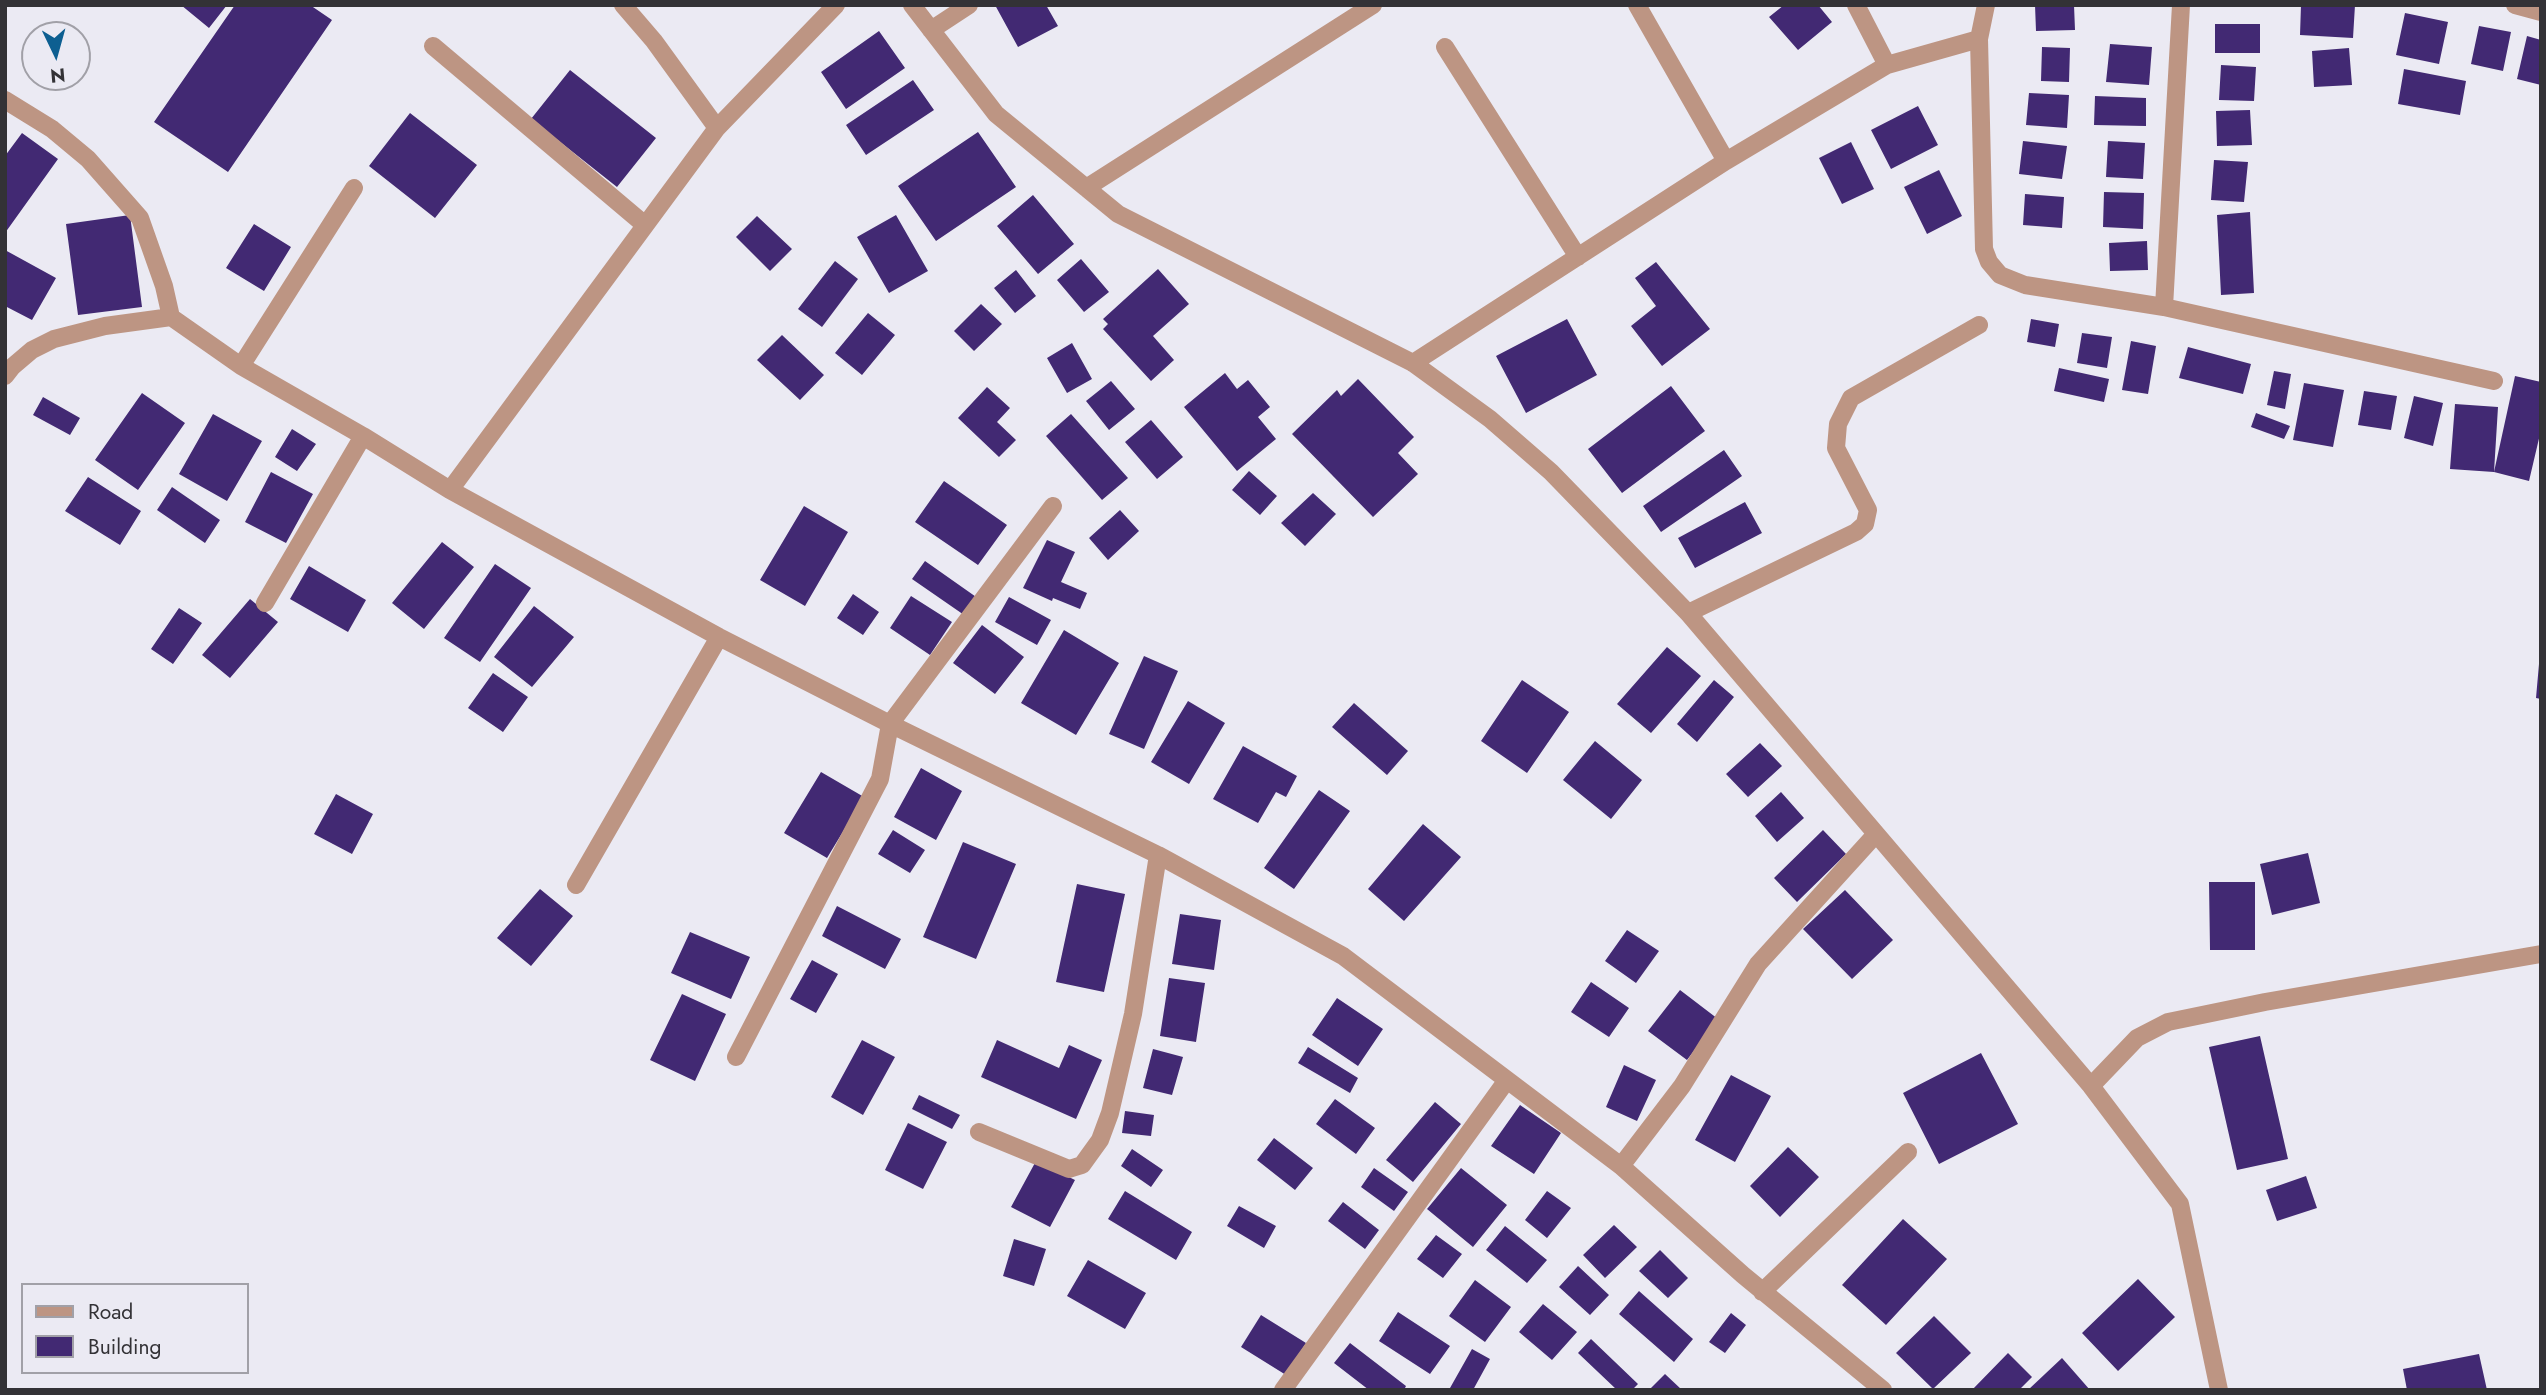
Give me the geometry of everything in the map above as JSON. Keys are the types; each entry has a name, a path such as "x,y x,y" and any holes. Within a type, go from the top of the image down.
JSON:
{"street":[{"path":"623,5 654,41 717,128"},
{"path":"450,490 717,128 836,5"},
{"path":"912,5 996,114 1118,214 1413,363 1490,419 1551,472 1688,613 2091,1086 2180,1204 2219,1390"},
{"path":"931,30 969,5"},
{"path":"1086,188 1373,5"},
{"path":"1637,5 1726,161"},
{"path":"1856,5 1886,65"},
{"path":"1986,5 1979,39 1984,249 1989,262 2000,275 2025,285 2164,307 2494,381"},
{"path":"2164,307 2181,5"},
{"path":"2515,5 2541,12"},
{"path":"1413,363 1726,161 1886,65 1979,39"},
{"path":"433,46 645,225"},
{"path":"1445,47 1578,257"},
{"path":"5,100 52,129 88,159 140,218 172,317 241,366 450,490 719,637 1158,855 1343,956 1620,1166 1762,1292 1883,1390"},
{"path":"241,366 354,188"},
{"path":"5,376 32,350 54,339 105,326 172,317"},
{"path":"1688,613 1856,532 1865,524 1868,510 1836,448 1838,424 1851,398 1979,325"},
{"path":"265,603 363,436"},
{"path":"736,1057 880,779 890,724 1053,506"},
{"path":"576,884 719,637"},
{"path":"1620,1166 1682,1086 1758,964 1876,834"},
{"path":"979,1132 1069,1169 1082,1165 1100,1140 1110,1113 1133,1014 1158,855"},
{"path":"2091,1086 2137,1038 2168,1022 2265,1002 2541,954"},
{"path":"1283,1390 1507,1080"},
{"path":"1762,1292 1909,1152"}],"building":[{"path":"181,5 227,5 209,28"},
{"path":"235,5 310,5 332,20 228,172 154,122"},
{"path":"995,5 1046,5 1058,26 1018,47"},
{"path":"1784,5 1818,5 1832,22 1798,50 1769,17"},
{"path":"2035,5 2074,5 2075,30 2036,31"},
{"path":"2301,5 2355,5 2353,38 2300,35"},
{"path":"2405,13 2448,22 2439,64 2396,55"},
{"path":"2215,24 2260,24 2260,53 2215,53"},
{"path":"2479,26 2511,32 2503,71 2471,64"},
{"path":"879,31 905,68 846,109 821,72"},
{"path":"2527,36 2541,40 2541,85 2517,79"},
{"path":"2110,44 2152,47 2149,85 2106,82"},
{"path":"2042,47 2070,48 2069,82 2041,81"},
{"path":"2349,48 2352,85 2314,87 2312,51"},
{"path":"2221,65 2256,67 2254,101 2219,100"},
{"path":"2404,69 2466,81 2460,115 2398,104"},
{"path":"570,70 656,138 617,187 531,119"},
{"path":"913,80 934,110 866,155 846,125"},
{"path":"2029,93 2069,95 2067,128 2026,125"},
{"path":"2095,96 2146,98 2146,126 2094,125"},
{"path":"1918,106 1938,145 1891,169 1871,130"},
{"path":"2250,110 2252,145 2217,146 2216,111"},
{"path":"410,113 477,165 435,218 369,166"},
{"path":"978,132 1016,187 936,241 898,186"},
{"path":"22,133 58,159 5,233 5,156"},
{"path":"2023,141 2067,146 2062,179 2019,174"},
{"path":"2108,141 2145,143 2143,179 2106,177"},
{"path":"1851,142 1874,189 1842,204 1819,158"},
{"path":"2214,160 2248,162 2244,202 2211,200"},
{"path":"1939,170 1962,216 1927,234 1904,187"},
{"path":"2104,192 2144,193 2143,229 2103,227"},
{"path":"2025,194 2064,197 2062,228 2023,225"},
{"path":"1033,195 1074,244 1038,274 997,226"},
{"path":"2250,212 2254,293 2221,295 2217,215"},
{"path":"130,215 142,307 78,315 66,224"},
{"path":"896,215 928,271 889,293 857,237"},
{"path":"757,216 792,249 770,271 736,237"},
{"path":"254,224 291,247 264,291 226,268"},
{"path":"2147,241 2148,270 2110,271 2109,243"},
{"path":"5,250 56,278 32,320 5,306"},
{"path":"1081,259 1109,292 1084,312 1057,280"},
{"path":"835,261 858,279 822,327 798,309"},
{"path":"1656,262 1710,329 1662,366 1631,326 1656,306 1635,278"},
{"path":"1158,269 1189,304 1153,336 1174,360 1151,381 1103,329 1108,324 1103,319"},
{"path":"1016,270 1036,296 1015,313 994,288"},
{"path":"981,304 1002,324 974,351 954,331"},
{"path":"868,313 895,335 862,375 835,353"},
{"path":"1567,319 1597,375 1526,413 1496,356"},
{"path":"2031,319 2059,324 2055,347 2027,342"},
{"path":"2082,333 2112,337 2107,368 2077,363"},
{"path":"782,335 824,375 800,400 757,360"},
{"path":"2131,341 2156,346 2148,394 2122,390"},
{"path":"1072,343 1092,379 1067,393 1047,358"},
{"path":"2188,347 2251,364 2243,394 2179,378"},
{"path":"2059,368 2109,379 2104,402 2054,391"},
{"path":"2274,371 2291,374 2285,409 2267,405"},
{"path":"1225,373 1237,389 1248,380 1270,407 1258,417 1276,439 1237,471 1184,407"},
{"path":"2515,376 2541,382 2541,430 2529,481 2494,472"},
{"path":"1358,379 1414,437 1398,453 1418,474 1373,517 1292,434 1337,390 1341,396"},
{"path":"1111,381 1135,409 1109,430 1086,401"},
{"path":"2304,383 2344,390 2333,447 2293,440"},
{"path":"1671,386 1705,431 1622,493 1588,449"},
{"path":"987,387 1010,408 997,422 1016,440 999,457 958,418"},
{"path":"2364,391 2397,396 2391,430 2358,425"},
{"path":"142,393 185,423 138,490 95,460"},
{"path":"2414,396 2443,403 2433,446 2404,438"},
{"path":"43,397 80,418 70,435 33,415"},
{"path":"2455,404 2498,407 2494,472 2450,469"},
{"path":"2256,413 2290,426 2284,439 2251,427"},
{"path":"213,414 262,441 227,501 179,474"},
{"path":"1071,414 1128,478 1102,500 1046,436"},
{"path":"1151,420 1183,457 1157,479 1125,442"},
{"path":"292,429 316,444 297,471 275,457"},
{"path":"1724,450 1742,476 1661,532 1643,506"},
{"path":"1249,471 1277,496 1260,515 1232,490"},
{"path":"271,472 313,494 286,543 245,522"},
{"path":"88,477 141,511 120,545 65,511"},
{"path":"944,481 1007,525 978,565 915,522"},
{"path":"172,487 220,520 205,543 157,510"},
{"path":"1313,493 1336,514 1305,546 1281,523"},
{"path":"1745,502 1762,533 1695,568 1678,538"},
{"path":"804,506 848,532 805,606 760,580"},
{"path":"1120,510 1139,531 1108,560 1089,538"},
{"path":"1047,540 1075,552 1061,582 1087,593 1080,609 1053,598 1052,601 1023,588"},
{"path":"442,542 474,567 424,629 392,603"},
{"path":"925,561 979,599 967,617 912,579"},
{"path":"495,564 531,588 480,662 444,638"},
{"path":"309,566 366,600 348,632 290,599"},
{"path":"853,594 879,612 863,635 837,618"},
{"path":"911,596 952,622 930,655 890,628"},
{"path":"1009,597 1051,620 1037,645 995,622"},
{"path":"250,599 278,622 230,678 202,655"},
{"path":"534,606 574,637 532,687 494,657"},
{"path":"179,608 202,623 173,664 151,649"},
{"path":"982,625 1024,657 995,694 953,663"},
{"path":"1064,630 1119,663 1076,735 1021,703"},
{"path":"1667,647 1701,676 1651,733 1617,704"},
{"path":"1144,656 1178,671 1144,749 1109,734"},
{"path":"2541,664 2541,699 2536,698"},
{"path":"493,673 528,697 503,732 468,708"},
{"path":"1522,680 1569,712 1527,773 1481,741"},
{"path":"1714,680 1734,697 1697,742 1677,724"},
{"path":"1188,701 1225,723 1189,784 1151,762"},
{"path":"1354,703 1408,751 1387,775 1332,727"},
{"path":"1595,741 1642,780 1611,819 1563,780"},
{"path":"1760,743 1782,766 1748,797 1726,774"},
{"path":"1243,746 1297,776 1286,797 1276,792 1258,823 1213,799"},
{"path":"921,768 962,791 936,840 894,817"},
{"path":"821,772 864,797 827,858 784,833"},
{"path":"1319,790 1350,811 1294,889 1264,868"},
{"path":"1781,792 1804,818 1777,842 1755,816"},
{"path":"336,794 373,814 352,854 314,834"},
{"path":"1423,824 1461,857 1404,921 1368,889"},
{"path":"893,830 925,850 910,873 878,854"},
{"path":"1823,830 1846,854 1797,902 1774,878"},
{"path":"963,842 1016,864 976,959 923,937"},
{"path":"2308,853 2320,903 2272,915 2260,864"},
{"path":"2209,882 2255,882 2255,950 2210,950"},
{"path":"1077,884 1125,894 1104,992 1056,982"},
{"path":"540,889 573,916 531,966 497,938"},
{"path":"1845,890 1893,940 1852,979 1803,929"},
{"path":"837,906 901,939 885,969 822,936"},
{"path":"1180,914 1221,920 1214,970 1172,964"},
{"path":"1627,930 1659,951 1636,983 1605,961"},
{"path":"690,932 750,957 731,999 671,973"},
{"path":"812,960 838,974 816,1013 790,999"},
{"path":"1169,978 1205,983 1196,1042 1160,1036"},
{"path":"1591,982 1629,1008 1609,1037 1571,1012"},
{"path":"1680,990 1718,1019 1687,1060 1648,1031"},
{"path":"682,994 726,1014 695,1081 650,1060"},
{"path":"1337,998 1383,1029 1358,1066 1312,1035"},
{"path":"2260,1036 2288,1159 2237,1170 2209,1047"},
{"path":"862,1040 895,1057 863,1115 831,1097"},
{"path":"997,1040 1059,1068 1069,1045 1102,1060 1076,1119 981,1077"},
{"path":"1308,1047 1358,1078 1350,1093 1298,1063"},
{"path":"1153,1049 1183,1057 1172,1095 1143,1088"},
{"path":"1981,1053 2018,1124 1939,1164 1903,1093"},
{"path":"1624,1065 1656,1080 1637,1121 1606,1107"},
{"path":"1731,1075 1771,1096 1735,1162 1695,1140"},
{"path":"919,1095 960,1115 952,1129 912,1109"},
{"path":"1335,1099 1375,1128 1356,1154 1316,1124"},
{"path":"1435,1102 1461,1124 1413,1182 1386,1160"},
{"path":"1520,1105 1561,1133 1534,1174 1491,1146"},
{"path":"1125,1111 1154,1115 1151,1136 1122,1133"},
{"path":"908,1123 947,1142 923,1189 885,1170"},
{"path":"1274,1138 1313,1168 1295,1190 1257,1160"},
{"path":"1788,1147 1819,1177 1780,1217 1750,1186"},
{"path":"1132,1149 1163,1170 1151,1187 1121,1166"},
{"path":"1036,1161 1075,1180 1050,1227 1011,1207"},
{"path":"1374,1168 1408,1192 1394,1211 1361,1187"},
{"path":"1461,1168 1507,1205 1473,1247 1427,1209"},
{"path":"2306,1176 2317,1208 2277,1221 2266,1190"},
{"path":"1125,1191 1192,1232 1176,1260 1108,1219"},
{"path":"1547,1191 1571,1208 1547,1238 1525,1220"},
{"path":"1343,1202 1379,1230 1365,1249 1328,1221"},
{"path":"1239,1206 1276,1226 1264,1248 1227,1226"},
{"path":"1903,1219 1947,1259 1886,1325 1842,1285"},
{"path":"1614,1225 1637,1247 1605,1278 1583,1255"},
{"path":"1505,1226 1547,1260 1527,1283 1486,1250"},
{"path":"1436,1235 1462,1254 1443,1278 1417,1259"},
{"path":"1014,1239 1046,1249 1034,1286 1003,1276"},
{"path":"1660,1250 1688,1278 1668,1298 1639,1271"},
{"path":"1088,1260 1146,1293 1125,1329 1067,1296"},
{"path":"1578,1266 1609,1295 1590,1315 1559,1287"},
{"path":"2138,1279 2175,1317 2118,1371 2082,1333"},
{"path":"1475,1280 1511,1307 1485,1342 1449,1316"},
{"path":"1639,1291 1693,1339 1674,1362 1619,1314"},
{"path":"1543,1304 1577,1332 1552,1360 1519,1332"},
{"path":"1398,1312 1450,1346 1430,1374 1379,1341"},
{"path":"1731,1313 1746,1325 1725,1353 1709,1342"},
{"path":"1261,1315 1306,1343 1286,1375 1241,1347"},
{"path":"1934,1316 1971,1353 1933,1389 1896,1353"},
{"path":"1591,1339 1638,1384 1632,1390 1617,1390 1578,1353"},
{"path":"1350,1343 1406,1386 1404,1390 1369,1390 1334,1363"},
{"path":"1472,1349 1490,1359 1473,1390 1450,1388"},
{"path":"2008,1353 2032,1377 2019,1390 1972,1390"},
{"path":"2479,1354 2487,1390 2407,1390 2403,1369"},
{"path":"2062,1358 2090,1390 2028,1390"},
{"path":"1665,1374 1682,1390 1649,1390"}]}
